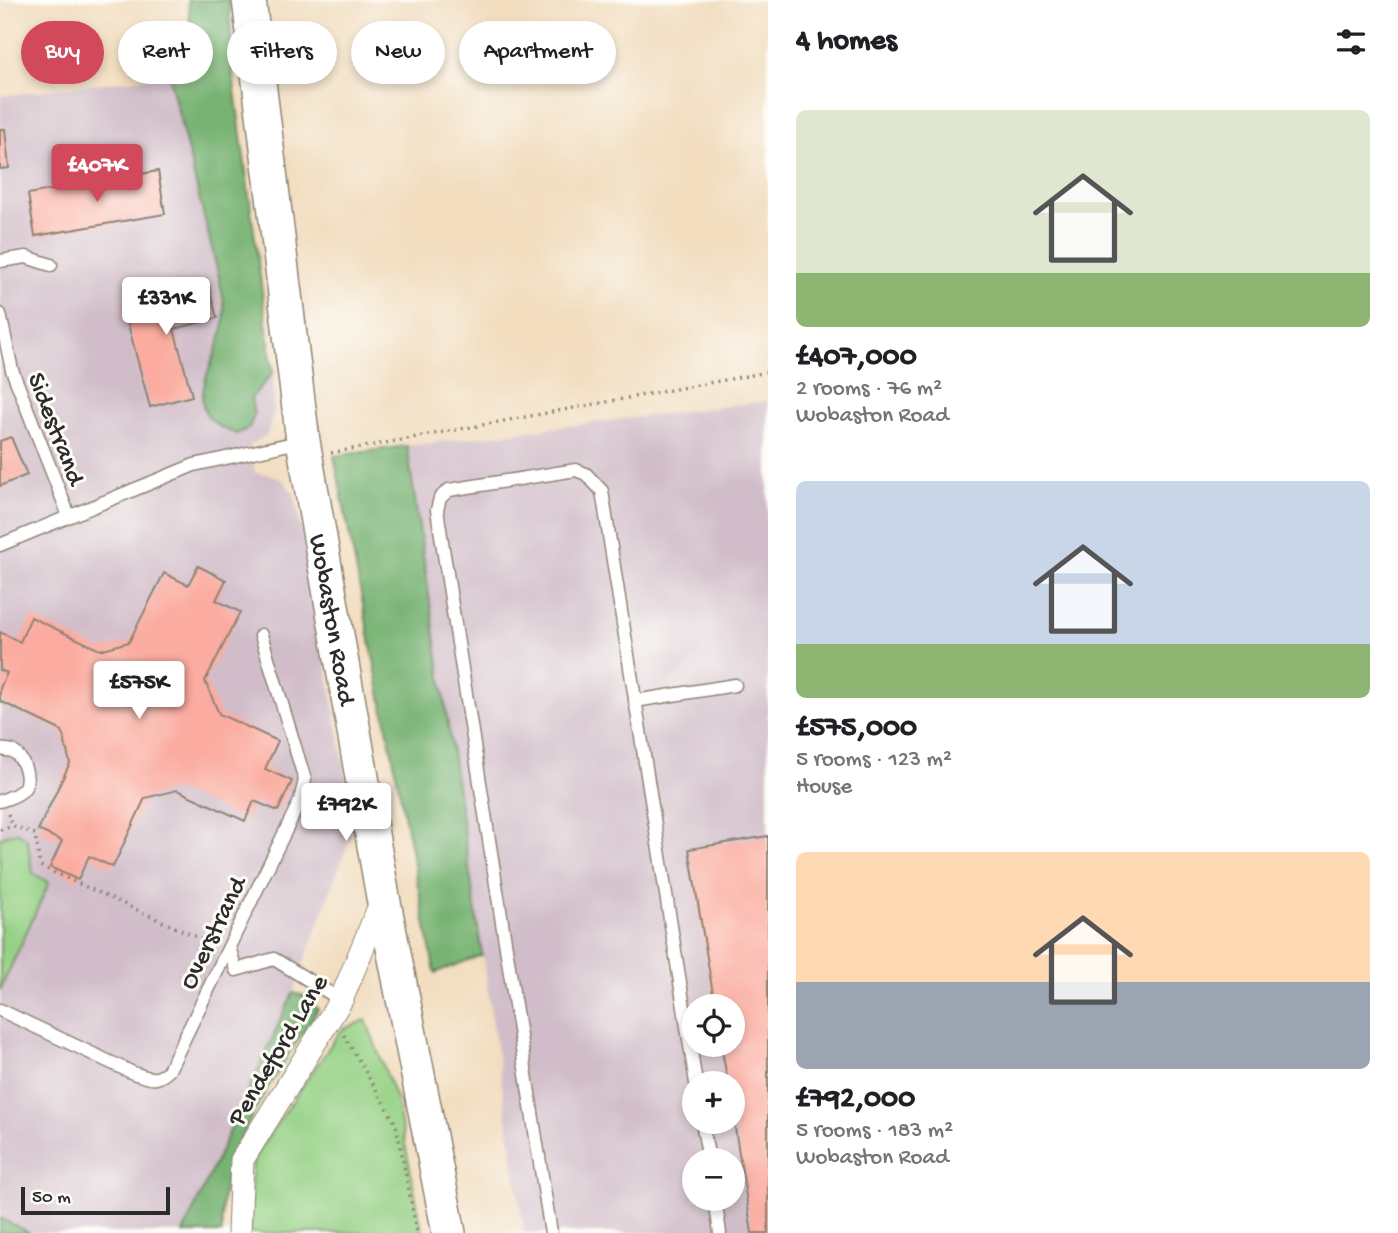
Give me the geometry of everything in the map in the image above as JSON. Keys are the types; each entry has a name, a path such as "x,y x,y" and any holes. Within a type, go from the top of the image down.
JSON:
{"street":[{"name":"Wobaston Road","path":"249,0 312,448 383,897 449,1233"},
{"name":"Pendeford Lane","path":"239,1233 242,1160 336,1008 383,897"}],"lane":[{"path":"0,261 26,257 51,265"},
{"name":"Sidestrand","path":"0,314 12,370 69,516"},
{"path":"0,545 194,465 312,448"},
{"path":"551,1233 437,510 440,498 449,491 576,470 586,474 602,491 694,1071"},
{"name":"Overstrand","path":"0,1010 133,1073 150,1079 161,1078 169,1070 300,801 305,780 261,635"},
{"path":"635,701 735,685"},
{"path":"0,749 13,751 21,760 27,775 24,788 2,801"},
{"path":"228,949 236,970 274,959 336,1008"},
{"path":"717,1211 720,1233"}],"path":[{"path":"312,448 768,372"},
{"path":"2,801 12,826"},
{"path":"0,830 12,826 35,834 40,866 228,949"},
{"path":"336,1008 341,1031 396,1124 417,1233"}],"shaded area":[{"path":"104,83 171,84 218,272 224,321 201,392 223,430 237,434 249,428 254,415 251,398 273,373 274,411 271,423 267,435 250,445 255,473 283,480 295,495 355,824 293,993 183,1233 30,1233 0,1218 0,96"},
{"path":"768,401 768,1233 524,1233 407,446"}],"green space":[{"path":"188,0 229,0 227,84 234,84 273,373 251,398 254,415 249,428 237,434 217,425 206,414 203,401 204,386 220,338 224,314 217,268 171,84 213,84 213,21 190,21"},
{"path":"407,446 482,955 435,973 334,456"},
{"path":"16,832 27,839 33,873 49,883 0,990 0,837"},
{"path":"293,993 305,996 318,1009 249,1121 223,1195 222,1233 183,1233"},
{"path":"366,1020 396,1099 423,1233 249,1233 253,1159 341,1030"},
{"path":"0,1218 30,1233 0,1233"}],"building":[{"path":"0,129 5,129 9,168 0,169"},
{"path":"158,171 165,214 35,236 28,194"},
{"path":"207,279 217,318 174,329 192,396 150,407 122,302"},
{"path":"11,437 27,475 0,486 0,441"},
{"path":"198,566 226,580 216,600 240,612 205,681 219,714 278,741 265,769 292,781 278,811 254,801 245,821 177,790 145,798 113,867 89,856 78,880 50,867 62,841 38,830 70,763 62,731 0,701 0,688 7,673 0,670 0,632 20,642 31,617 100,650 129,642 164,573 188,585"},
{"path":"768,836 768,1233 752,1233 745,1190 745,1148 738,1148 736,1134 745,1134 745,1071 726,1071 723,1057 745,1057 745,994 713,994 689,849"}]}
